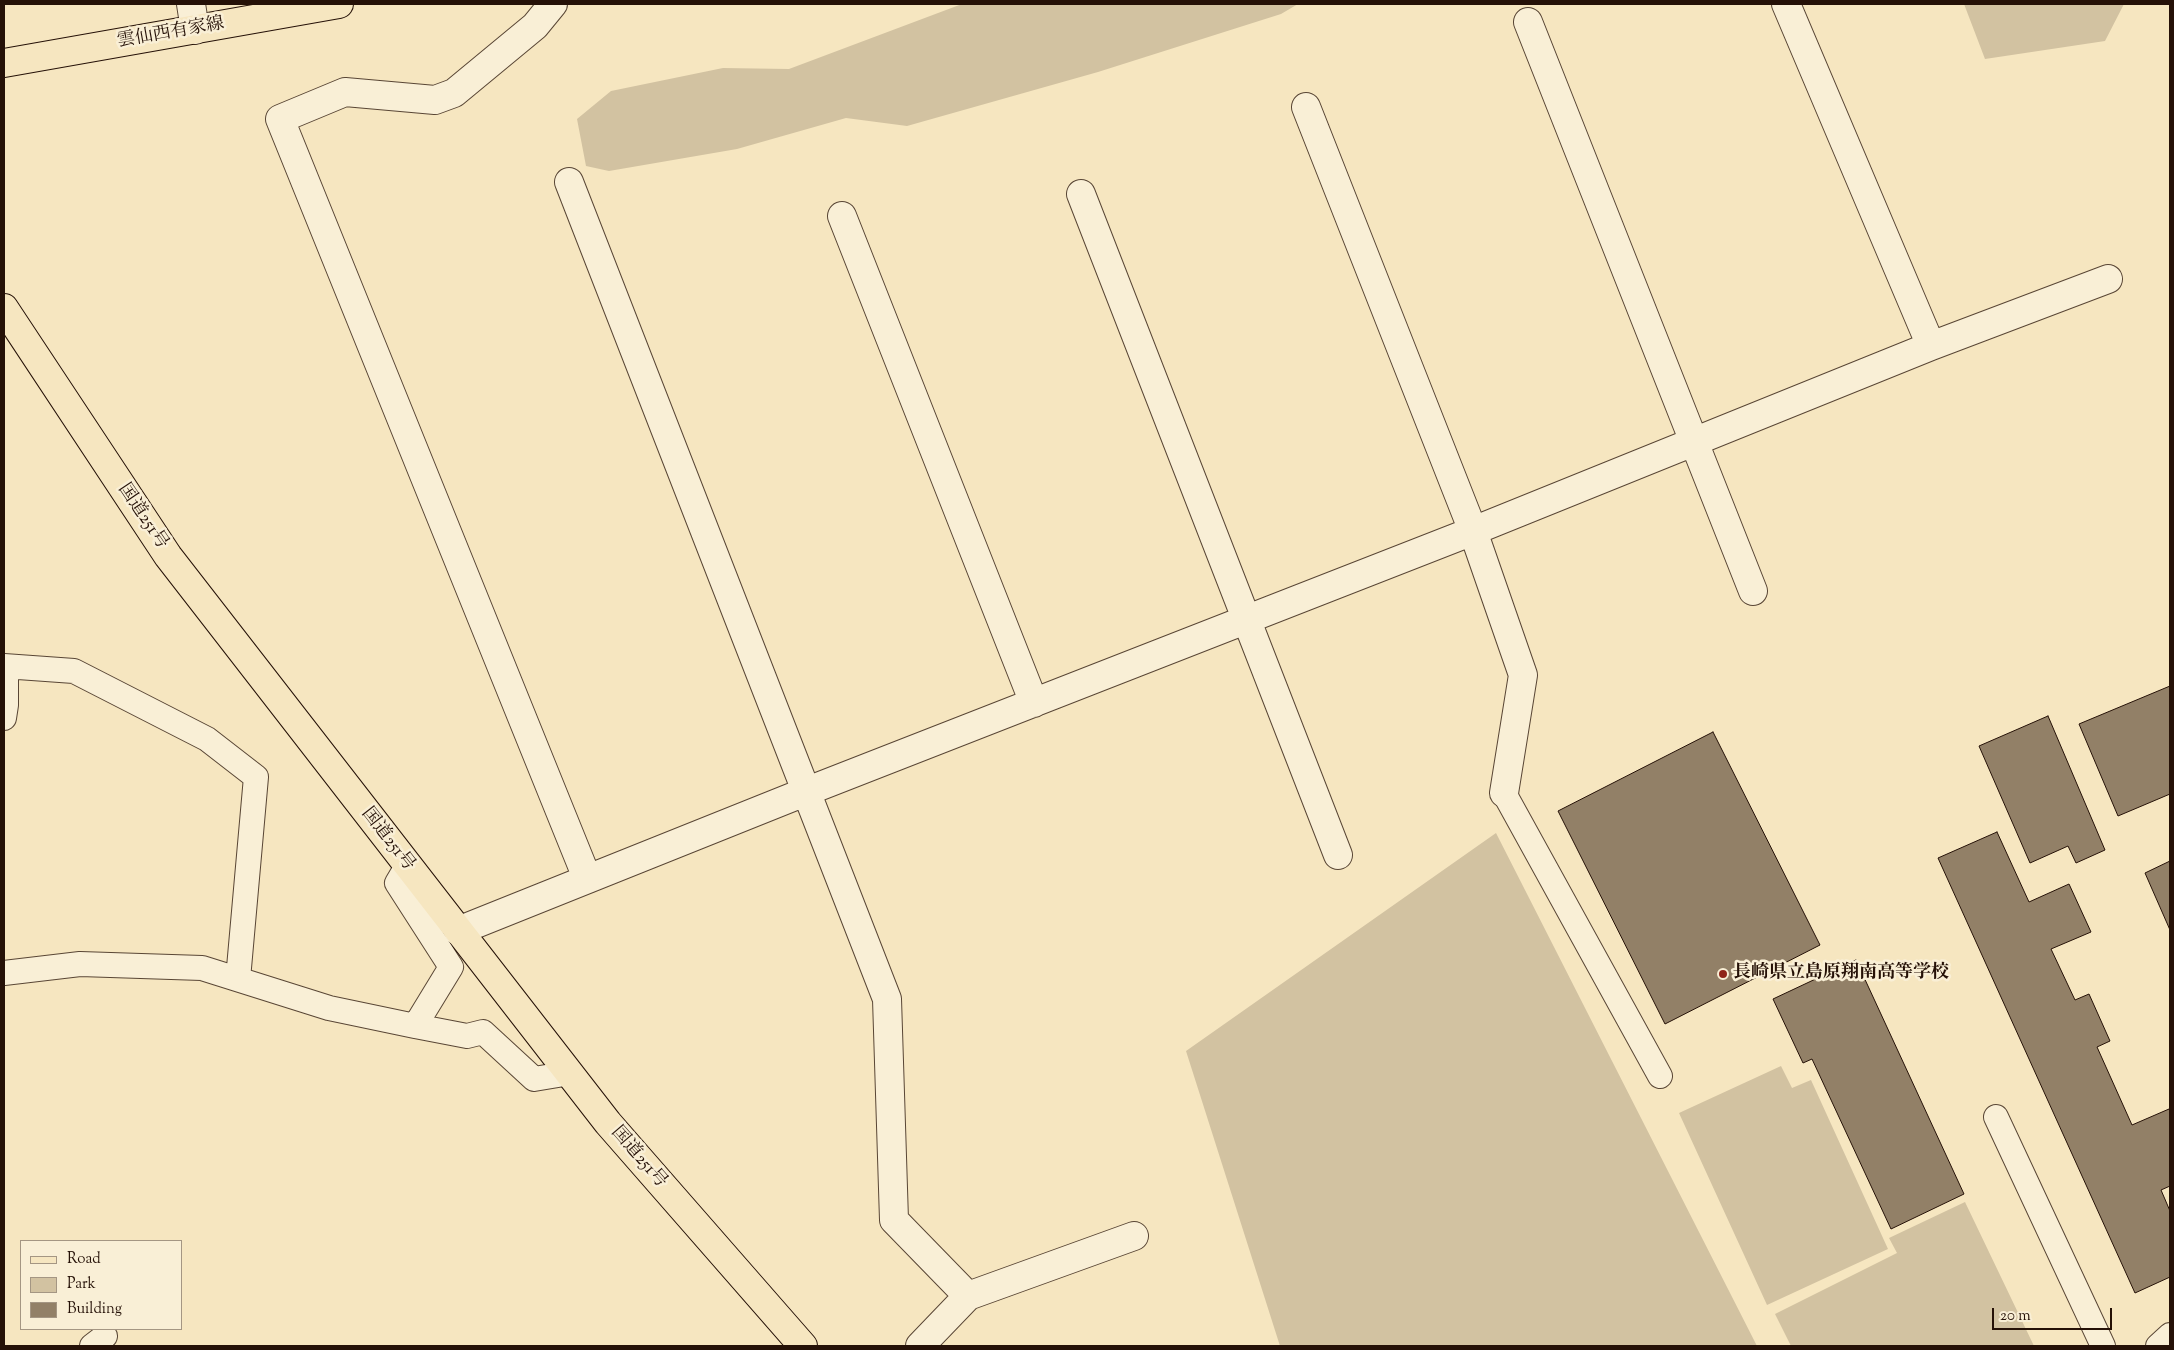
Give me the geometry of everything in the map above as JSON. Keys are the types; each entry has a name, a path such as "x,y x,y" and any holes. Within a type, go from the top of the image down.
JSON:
{"main road":[{"name":"雲仙西有家線","path":"4,63 193,17 339,4"},
{"name":"国道251号","path":"4,308 168,556 608,1123 803,1346"}],"street":[{"path":"553,4 535,26 454,93 435,100 345,92 280,119 587,878"},
{"path":"1786,4 1931,346"},
{"path":"1528,22 1753,591"},
{"path":"1306,106 1473,531 1523,676 1504,793"},
{"path":"569,182 887,999 894,1220 968,1296"},
{"path":"1081,194 1338,855"},
{"path":"842,216 1034,703"},
{"path":"458,931 805,792 1473,531 1931,346 2108,279"},
{"path":"920,1346 968,1296 1134,1236"}],"lane":[{"path":"4,718 6,705 5,667 74,671 207,739 256,776 238,979"},
{"path":"1504,793 1660,1076"},
{"path":"407,866 397,883 451,967 415,1026"},
{"path":"4,973 80,964 202,968 329,1008 467,1036 483,1032 534,1079 570,1073"},
{"path":"1996,1117 2104,1346"},
{"path":"2158,1346 2170,1335"}],"green space":[{"path":"962,4 1298,4 1281,14 1098,72 907,126 846,118 737,149 609,171 586,166 577,119 611,91 723,68 789,69"},
{"path":"1964,4 2124,4 2105,41 1985,59"},
{"path":"1496,833 1757,1346 1280,1346 1186,1051"},
{"path":"1781,1066 1792,1088 1811,1080 1888,1249 1767,1305 1679,1113"},
{"path":"1965,1202 2034,1346 1791,1346 1775,1314 1897,1253 1889,1238"}],"building":[{"path":"2170,686 2170,794 2118,816 2079,724"},
{"path":"2048,716 2105,850 2076,863 2068,846 2030,863 1979,746"},
{"path":"1713,732 1820,945 1665,1024 1558,811"},
{"path":"1997,832 2029,902 2069,884 2091,932 2051,949 2075,1000 2089,994 2110,1041 2097,1047 2132,1125 2169,1109 2170,1111 2170,1186 2161,1190 2170,1211 2170,1277 2135,1293 1938,858"},
{"path":"2170,861 2170,930 2145,873"},
{"path":"1856,960 1964,1194 1891,1229 1812,1059 1803,1063 1773,999"}],"place":[{"name":"長崎県立島原翔南高等学校","path":"1723,974"}]}
